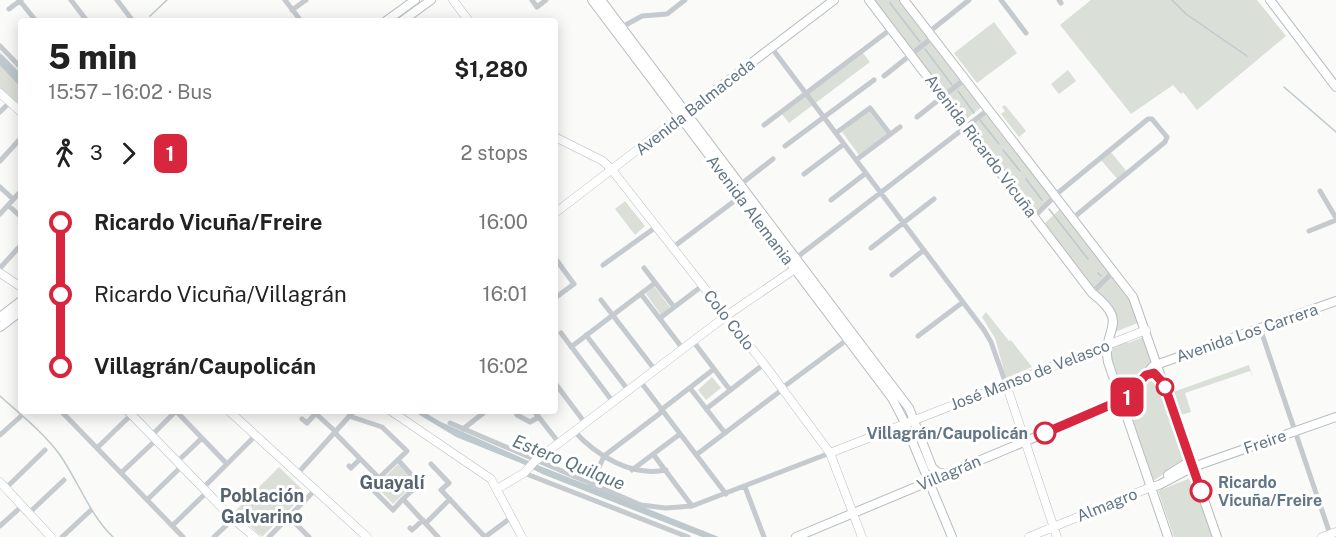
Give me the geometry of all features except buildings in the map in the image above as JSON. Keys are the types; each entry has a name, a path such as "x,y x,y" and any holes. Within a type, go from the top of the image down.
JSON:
{"main road":[{"path":"390,18 415,0"},
{"path":"406,18 431,0"},
{"name":"Avenida Alemania","path":"592,0 796,257 899,392 915,420 932,466 937,472 948,473"},
{"name":"Avenida Alemania","path":"602,0 683,114 743,190 795,269 892,398 905,423 952,537"},
{"name":"Avenida Balmaceda","path":"683,114 834,0"},
{"name":"Avenida Ricardo Vicuña","path":"869,0 1092,293 1110,310 1113,324 1107,358 1168,537"},
{"name":"Avenida Ricardo Vicuña","path":"904,0 1135,301 1216,537"},
{"path":"1270,0 1336,87"},
{"path":"1277,0 1336,80"},
{"name":"Avenida Los Carrera","path":"1157,364 1336,301"},
{"path":"0,317 18,304"},
{"path":"0,327 18,313"},
{"name":"Villagrán","path":"796,537 1122,400 1157,364"},
{"path":"1146,375 1154,373 1164,384"},
{"name":"Freire","path":"1192,463 1295,432 1336,417"},
{"name":"Almagro","path":"1151,487 1159,485 1192,463"}],"street":[{"path":"9,9 21,0 34,18"},
{"path":"71,0 85,18"},
{"path":"117,0 131,18"},
{"path":"285,0 299,18"},
{"path":"292,10 306,0"},
{"path":"453,0 467,18"},
{"path":"532,0 537,7 546,0"},
{"path":"622,27 642,16 667,14 685,0"},
{"path":"884,76 911,55 969,0"},
{"path":"1001,0 1026,33"},
{"path":"764,125 891,29"},
{"path":"0,46 18,65"},
{"path":"771,47 989,338 1057,537"},
{"path":"917,117 965,79"},
{"path":"784,146 874,80"},
{"path":"0,93 18,109"},
{"path":"0,112 10,102"},
{"path":"836,133 870,108 890,134"},
{"path":"498,489 726,316 795,269 796,257 989,109"},
{"name":"Avenida Balmaceda","path":"558,211 683,114"},
{"path":"1035,217 1056,196 1150,118 1167,140 1073,218"},
{"path":"856,160 900,127"},
{"name":"Colo Colo","path":"558,138 603,160 764,364 831,453 862,537"},
{"path":"0,161 18,141"},
{"path":"804,174 844,144"},
{"path":"672,248 743,190 773,159"},
{"path":"831,200 866,174"},
{"path":"0,187 14,199"},
{"path":"1309,231 1336,219 1320,191"},
{"path":"0,214 18,194"},
{"path":"871,248 934,199"},
{"path":"8,205 18,214"},
{"path":"603,266 656,227"},
{"path":"0,268 18,247"},
{"path":"892,275 924,250"},
{"path":"558,262 574,284 558,296"},
{"path":"644,268 674,307"},
{"path":"1092,293 1113,272"},
{"path":"0,273 18,284"},
{"path":"571,347 655,283"},
{"path":"660,318 702,286"},
{"path":"641,294 683,349"},
{"path":"601,300 655,370"},
{"path":"918,336 963,302"},
{"path":"1260,328 1330,535"},
{"name":"José Manso de Velasco","path":"531,466 591,485 650,508 692,506 1146,330"},
{"path":"561,333 613,402"},
{"path":"586,335 628,390"},
{"path":"696,455 848,339"},
{"path":"693,341 730,390"},
{"path":"706,409 764,364"},
{"path":"591,485 604,456 714,369"},
{"path":"640,381 726,494"},
{"path":"558,387 585,423"},
{"path":"690,388 724,433"},
{"path":"64,414 183,537"},
{"path":"67,417 70,414"},
{"path":"97,448 127,414"},
{"path":"131,414 233,519 255,537"},
{"path":"122,473 173,414"},
{"path":"179,414 227,464"},
{"path":"233,414 367,537"},
{"path":"302,419 307,423 314,414"},
{"path":"317,414 379,478"},
{"path":"395,414 491,479 522,537"},
{"path":"463,429 482,414"},
{"path":"519,414 530,422 539,417"},
{"path":"536,414 559,443"},
{"path":"298,473 350,416 382,427 407,451 370,487 393,510 418,485 418,482 398,460"},
{"path":"0,435 20,417"},
{"path":"450,423 531,466 688,537"},
{"path":"574,431 604,456 632,470 644,472 666,470"},
{"path":"632,470 680,434"},
{"path":"172,526 256,435"},
{"path":"147,500 202,438"},
{"path":"45,450 3,485 51,537"},
{"path":"653,454 692,506"},
{"path":"350,466 351,468 360,459"},
{"path":"431,464 449,483 441,490 485,537 512,517"},
{"path":"29,513 64,480"},
{"path":"745,487 764,537"},
{"name":"Almagro","path":"1029,537 1151,487"},
{"path":"269,537 316,489"},
{"path":"404,499 438,537"},
{"path":"410,528 412,530 424,522 450,499"},
{"path":"0,526 22,506"},
{"path":"646,518 650,508"},
{"path":"62,537 90,511"},
{"path":"289,517 309,537"},
{"path":"214,537 233,519"}],"shaded area":[{"path":"871,0 903,0 984,105 964,121"},
{"path":"1091,0 1257,0 1286,36 1197,110 1183,92 1181,94 1173,85 1131,114 1060,25"},
{"path":"994,22 1017,53 977,83 954,53"},
{"path":"0,52 18,70 18,104 0,88"},
{"path":"863,53 870,62 789,123 782,114"},
{"path":"1068,70 1076,81 1059,94 1051,84"},
{"path":"1005,105 1026,131 1019,137 1001,114 1005,111 1002,107"},
{"path":"869,111 887,134 859,155 842,132"},
{"path":"989,111 1054,195 1034,214 968,127"},
{"path":"1110,151 1128,173 1119,181 1100,159"},
{"path":"625,201 645,226 635,235 615,209"},
{"path":"1062,207 1126,289 1140,322 1113,333 1114,322 1044,224"},
{"path":"654,286 670,307 661,315 646,294"},
{"path":"986,312 1032,367 1006,378 995,338 982,317"},
{"path":"1146,336 1155,364 1122,399 1108,358 1110,345 1126,339 1128,343"},
{"path":"1249,365 1253,378 1250,371 1185,393 1191,412 1181,415 1173,392"},
{"path":"1148,375 1157,375 1187,459 1153,481 1125,399"},
{"path":"712,377 721,388 706,400 698,390"},
{"path":"418,414 427,414 540,466 719,537 702,537 542,474 456,437"},
{"path":"398,464 416,482 393,504 376,486"},
{"path":"279,467 306,493 262,537 235,511"},
{"path":"1195,476 1216,537 1174,537 1158,491"}],"waterway":[{"path":"150,16 167,0"},
{"path":"1172,0 1186,14 1247,56"},
{"path":"890,3 920,42"},
{"path":"925,49 952,85"},
{"name":"Estero Quilque","path":"0,59 18,78"},
{"path":"1284,87 1336,132"},
{"path":"958,91 974,113"},
{"path":"980,120 999,144"},
{"path":"1003,150 1020,171"},
{"path":"1026,179 1042,200"},
{"path":"1049,209 1088,259"},
{"path":"1098,273 1101,276"},
{"path":"0,396 18,412"},
{"path":"21,414 60,455 98,519 113,537"}],"bus line":[{"name":"1","path":"1045,433 1124,399 1146,375 1154,373 1161,378 1164,384 1201,491"}],"place":[{"name":"Villagrán/Caupolicán","path":"1045,433"},
{"name":"Ricardo Vicuña/Freire","path":"1201,491"}],"district":[{"name":"Guayalí","path":"392,482"},
{"name":"Población Galvarino","path":"262,505"}]}
